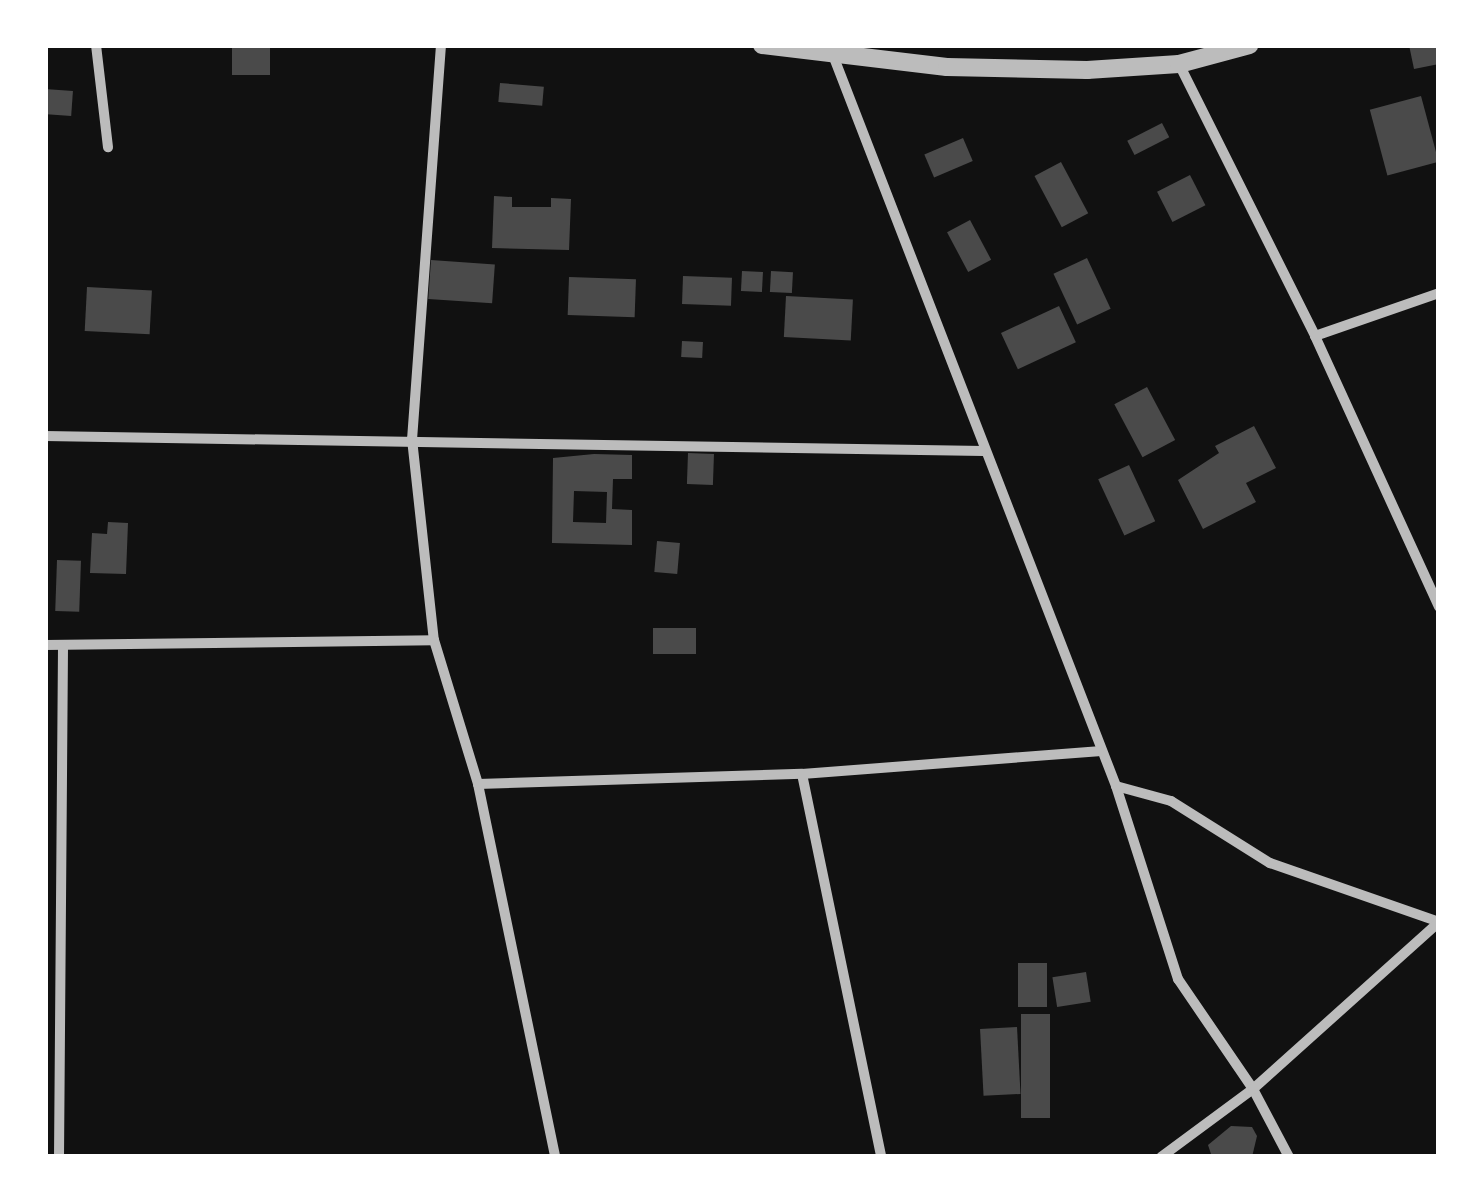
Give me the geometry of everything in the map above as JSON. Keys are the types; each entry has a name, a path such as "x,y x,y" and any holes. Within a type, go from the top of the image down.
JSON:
{"street":[{"path":"96,45 108,148"},
{"path":"441,45 412,439 434,640 478,784 555,1157"},
{"path":"762,45 831,50 947,67 1179,64 1250,45"},
{"path":"831,50 1098,751 1116,786 1178,980 1254,1089 1289,1157"},
{"path":"1179,64 1315,336 1439,608"},
{"path":"1315,336 1439,293"},
{"path":"45,436 984,451"},
{"path":"45,646 434,640"},
{"path":"59,1157 63,646"},
{"path":"478,784 802,774 1098,751"},
{"path":"802,774 881,1157"},
{"path":"1116,786 1171,801 1270,863 1439,922 1254,1089 1160,1157"}],"building":[{"path":"232,45 270,45 270,75 232,75"},
{"path":"1409,45 1439,45 1439,64 1414,69"},
{"path":"500,83 544,87 542,106 498,102"},
{"path":"45,89 73,91 71,116 45,114"},
{"path":"1421,96 1439,162 1387,175 1370,110"},
{"path":"1162,123 1169,137 1135,155 1127,141"},
{"path":"963,138 973,161 934,177 924,154"},
{"path":"1061,162 1088,213 1062,227 1035,176"},
{"path":"1190,175 1205,205 1172,222 1157,192"},
{"path":"494,196 512,197 512,207 551,207 551,198 571,199 569,250 492,248"},
{"path":"970,220 991,260 968,272 947,232"},
{"path":"1087,258 1111,309 1077,324 1053,274"},
{"path":"431,260 495,264 492,303 428,299"},
{"path":"742,271 763,272 762,292 741,291"},
{"path":"771,271 793,272 792,293 770,292"},
{"path":"683,276 732,278 731,306 682,304"},
{"path":"569,277 636,279 635,317 568,315"},
{"path":"87,287 152,290 150,334 85,331"},
{"path":"786,296 853,300 851,340 784,337"},
{"path":"1059,306 1076,342 1018,369 1001,333"},
{"path":"682,341 703,342 702,358 681,357"},
{"path":"1147,387 1175,440 1142,457 1114,404"},
{"path":"1254,426 1276,468 1246,483 1256,502 1203,529 1178,480 1219,453 1215,446"},
{"path":"688,453 714,454 713,485 687,484"},
{"path":"632,455 632,479 613,479 612,509 632,510 632,545 552,543 553,458","holes":["574,491 607,492 606,523 573,522"]},
{"path":"1129,465 1155,521 1124,536 1098,479"},
{"path":"108,522 128,523 126,574 90,573 92,533 107,534"},
{"path":"657,541 680,543 677,574 654,572"},
{"path":"57,560 81,561 79,612 55,611"},
{"path":"653,628 696,628 696,654 653,654"},
{"path":"1018,963 1047,963 1047,1007 1018,1007"},
{"path":"1086,972 1091,1002 1057,1007 1052,977"},
{"path":"1021,1014 1050,1014 1050,1118 1021,1118"},
{"path":"1017,1027 1021,1094 984,1096 980,1029"},
{"path":"1231,1126 1252,1127 1257,1136 1252,1157 1212,1157 1208,1145"}]}
